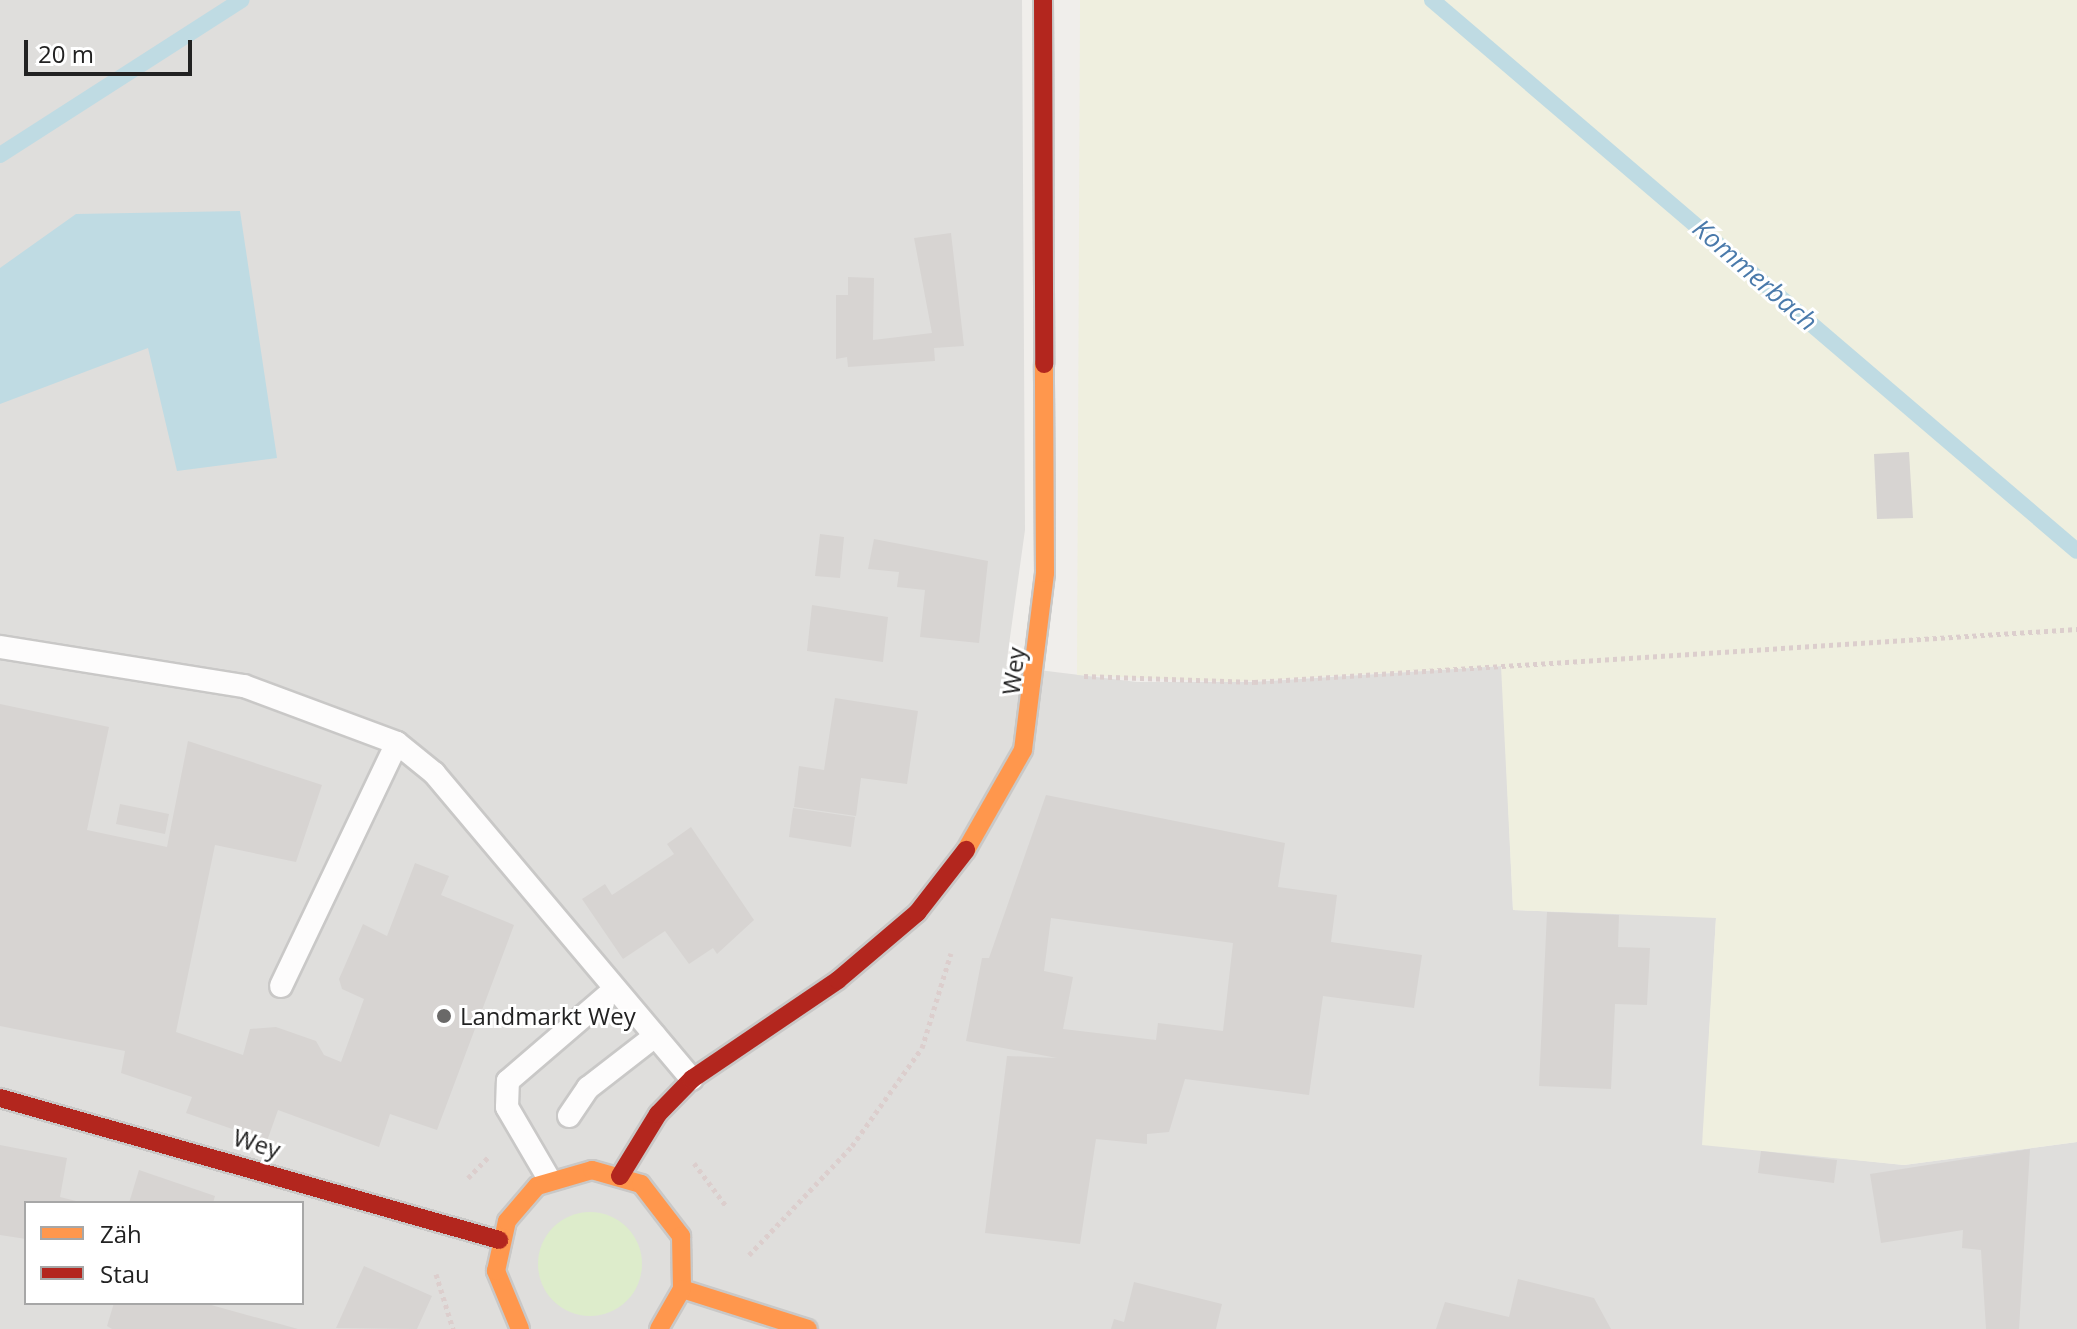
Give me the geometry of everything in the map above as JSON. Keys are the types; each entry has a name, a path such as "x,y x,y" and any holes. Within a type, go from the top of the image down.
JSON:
{"main road":[{"name":"Wey","path":"620,1176 658,1114 692,1079 869,957 938,890 1014,773 1038,671 1045,547 1043,0"},
{"name":"Wey","path":"0,1098 499,1240"},
{"path":"520,1329 500,1293 499,1240 514,1207 549,1179 581,1171 620,1176 656,1196 671,1215 681,1236 682,1289 659,1329"},
{"path":"682,1289 808,1329"}],"lane":[{"path":"0,647 244,686 397,743 434,773 692,1079"},
{"path":"281,986 397,743"},
{"path":"549,1179 507,1107 508,1081 615,989"},
{"path":"569,1116 588,1088 655,1036"}],"path":[{"path":"1038,671 1144,682 1254,682 2077,629"},
{"path":"737,1269 852,1146 922,1048 954,946 938,890"}],"shaded area":[{"path":"0,0 1022,0 1025,530 1006,666 1137,682 1254,682 1502,666 1513,910 1716,917 1703,1144 1904,1165 2077,1142 2077,1329 0,1329"}],"green space":[{"path":"1080,0 2077,0 2077,1142 1904,1165 1702,1145 1716,918 1513,910 1501,666 1232,682 1077,675"},
{"path":"590,1212 610,1216 627,1227 638,1244 642,1264 638,1284 627,1301 610,1312 590,1316 570,1312 553,1301 542,1284 538,1264 542,1244 553,1227 570,1216"}],"water":[{"path":"240,211 277,458 177,471 148,348 0,404 0,268 76,214"}],"building":[{"path":"951,233 964,346 934,348 935,361 848,367 847,357 836,359 836,295 848,295 848,277 874,278 873,340 932,333 914,238"},
{"path":"1909,452 1913,518 1877,519 1874,454"},
{"path":"820,534 844,537 840,578 815,576"},
{"path":"874,539 988,561 979,643 920,637 925,590 897,587 899,572 868,569"},
{"path":"812,605 888,617 883,662 807,651"},
{"path":"835,698 918,711 907,784 861,778 856,816 794,807 799,766 824,770"},
{"path":"0,704 109,727 87,830 167,847 188,741 322,785 296,862 215,845 176,1032 243,1055 250,1029 276,1027 316,1041 324,1055 341,1062 364,999 342,989 339,979 363,924 387,936 415,863 449,876 441,895 514,925 437,1130 390,1114 379,1147 278,1110 267,1141 186,1113 192,1097 121,1073 125,1051 0,1026"},
{"path":"1046,795 1285,843 1278,887 1337,895 1331,942 1422,955 1414,1008 1323,996 1309,1095 1185,1079 1169,1132 1147,1134 1147,1144 1096,1139 1080,1244 985,1233 1007,1056 1057,1058 966,1041 982,958 989,958","holes":["1051,918 1233,943 1223,1031 1158,1023 1156,1040 1063,1029 1073,977 1044,971"]},
{"path":"120,804 169,814 165,834 116,824"},
{"path":"793,808 855,817 851,847 789,837"},
{"path":"691,827 754,920 717,954 713,948 689,964 665,931 623,959 582,899 605,884 612,895 632,882 674,854 667,844"},
{"path":"1547,912 1619,915 1618,947 1650,948 1647,1005 1615,1004 1611,1089 1539,1086"},
{"path":"0,1145 67,1158 60,1197 76,1201 24,1201 24,1239 0,1235"},
{"path":"2030,1149 2019,1329 1986,1329 1981,1250 1962,1248 1963,1230 1881,1243 1870,1174"},
{"path":"1761,1151 1837,1160 1834,1183 1758,1173"},
{"path":"139,1170 215,1196 214,1201 130,1201"},
{"path":"364,1266 432,1296 417,1329 336,1328"},
{"path":"1518,1279 1594,1298 1611,1329 1436,1329 1445,1302 1509,1317"},
{"path":"1134,1282 1222,1304 1216,1329 1111,1329 1114,1319 1124,1322"},
{"path":"113,1305 211,1305 298,1329 112,1329 107,1326"}],"waterway":[{"name":"Kommerbach","path":"0,155 241,0"},
{"name":"Kommerbach","path":"1432,0 2077,551"}],"traffic: slow":[{"path":"966,850 1023,750 1045,573 1044,364"},
{"path":"520,1329 496,1271 507,1221 537,1186 592,1170 641,1184 681,1236 682,1289 659,1329"},
{"path":"682,1289 808,1329"}],"traffic: jam":[{"path":"1043,0 1044,364"},
{"path":"620,1176 658,1114 692,1079 838,980 917,913 966,850"},
{"path":"0,1098 499,1240"}],"place":[{"name":"Landmarkt Wey","path":"444,1016"}]}
